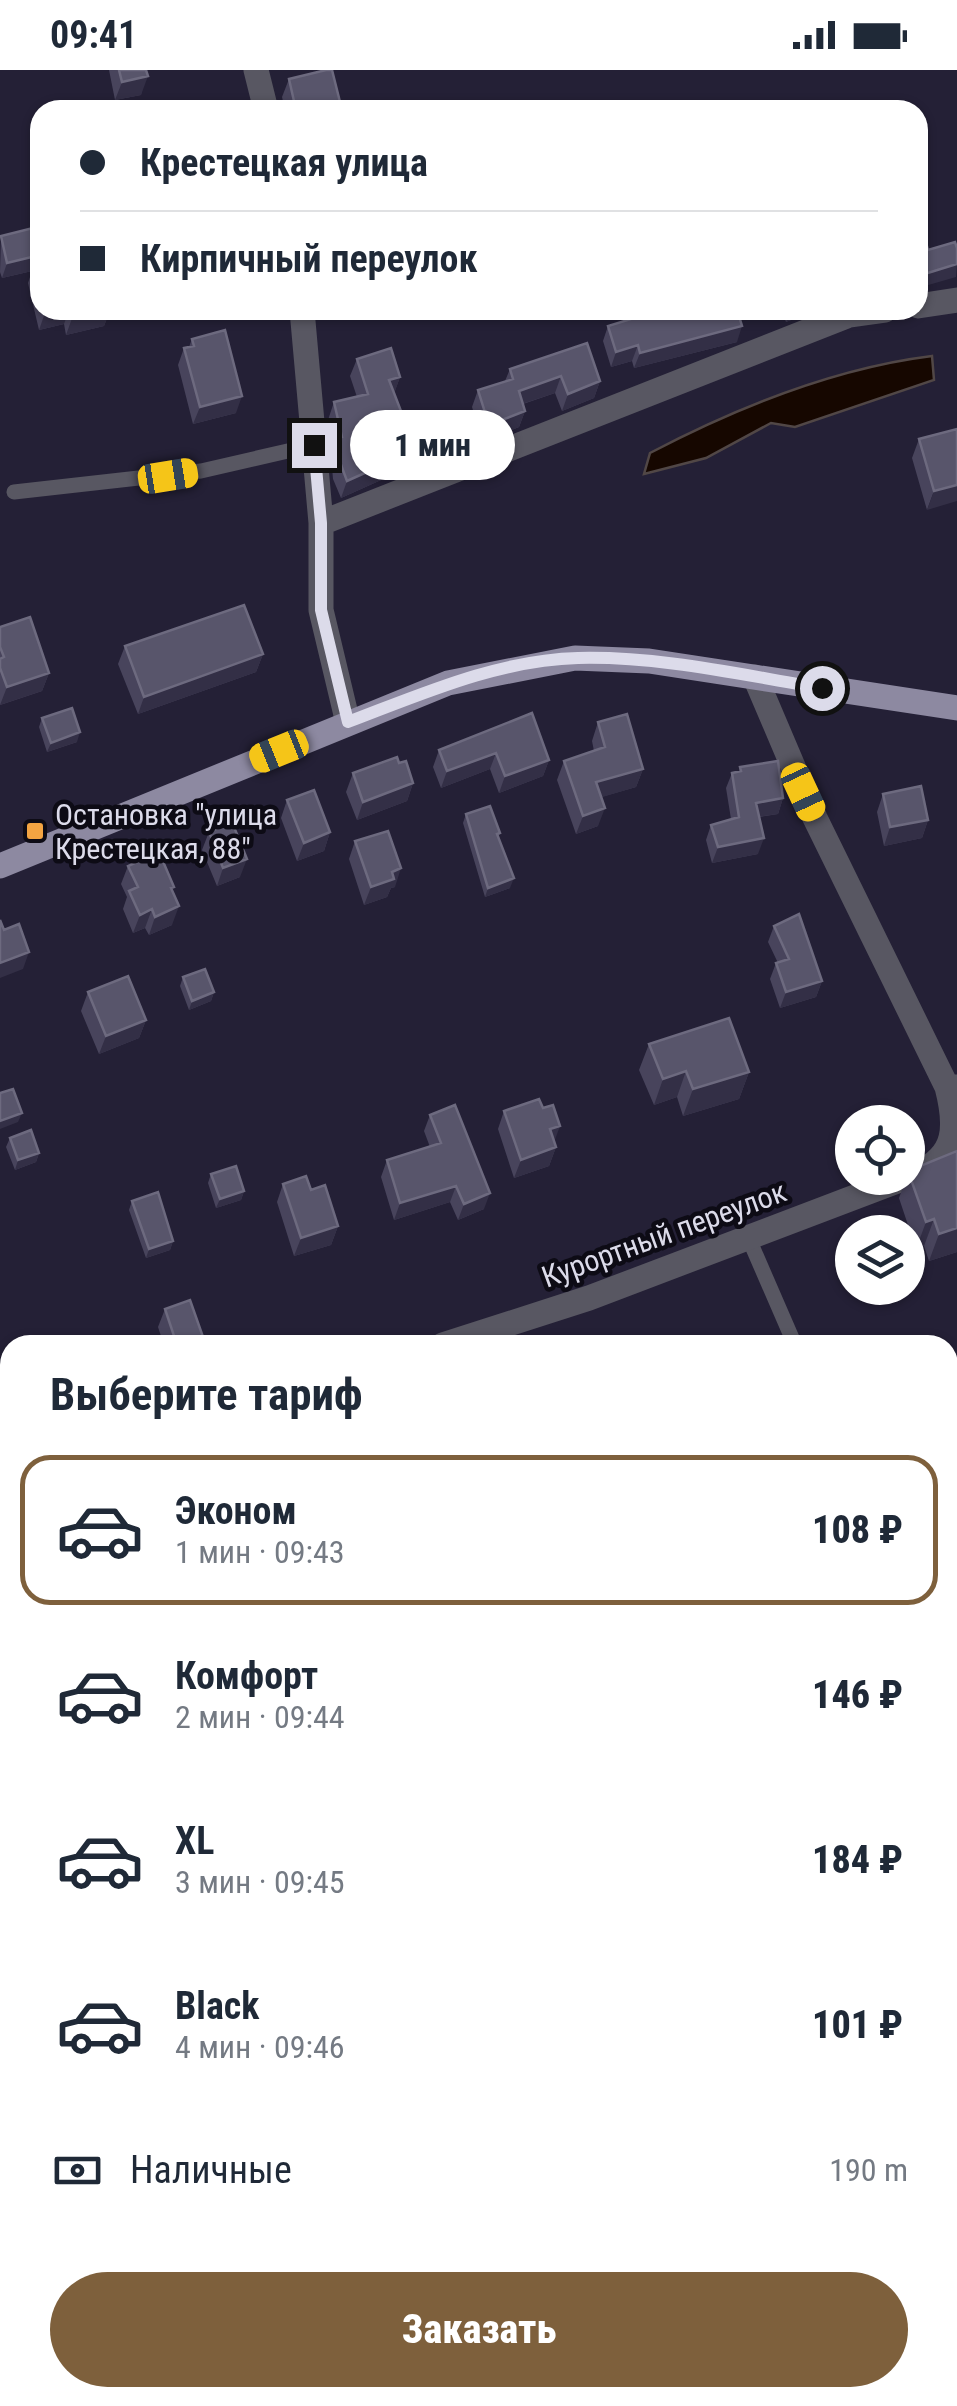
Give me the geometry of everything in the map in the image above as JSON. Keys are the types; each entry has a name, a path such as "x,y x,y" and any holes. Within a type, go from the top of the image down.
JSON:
{"main road":[{"path":"0,866 448,683 575,658 648,661 957,708"}],"street":[{"path":"256,70 264,100"},
{"path":"928,304 957,300"},
{"path":"303,320 321,523 321,610 348,722"},
{"path":"321,523 836,320"},
{"name":"Курортный переулок","path":"755,677 808,802 952,1087 956,1150 925,1169"},
{"name":"Курортный переулок","path":"474,1335 590,1298 860,1195"}],"lane":[{"path":"14,492 201,471 314,445"},
{"path":"749,1239 792,1335"}],"shaded area":[{"path":"932,356 934,380 795,427 771,423 706,458 644,474 650,453 751,406 859,370"}],"building":[{"path":"119,70 146,70 148,76 122,82"},
{"path":"332,70 340,100 294,100 289,79"},
{"path":"30,229 30,257 7,263 1,236"},
{"path":"955,242 957,264 928,273 928,250"},
{"path":"628,320 740,320 742,326 640,353 638,345 616,352 608,326"},
{"path":"225,330 242,396 200,407 184,348 194,346 192,339"},
{"path":"587,343 600,381 568,394 561,376 519,391 525,411 489,425 478,390 513,379 510,369"},
{"path":"391,348 400,377 389,380 416,450 347,481 340,462 338,439 342,437 334,402 368,394 357,359"},
{"path":"957,429 957,485 934,491 919,439"},
{"path":"244,605 263,654 144,697 125,646"},
{"path":"30,617 49,673 7,687 0,668 0,659 4,657 0,627"},
{"path":"72,708 80,732 51,743 42,718"},
{"path":"532,713 549,760 505,776 496,753 447,771 439,750"},
{"path":"627,714 643,769 596,782 605,808 583,816 564,761 605,747 598,722"},
{"path":"397,757 399,763 406,761 413,783 363,802 353,773"},
{"path":"778,761 783,798 756,803 764,838 718,847 711,825 739,817 732,773 741,771 740,767"},
{"path":"921,786 928,820 890,827 883,794"},
{"path":"314,790 330,832 304,843 287,800"},
{"path":"490,806 514,878 488,888 466,814"},
{"path":"232,822 247,859 223,868 209,832"},
{"path":"388,831 401,868 392,872 394,879 371,887 355,841"},
{"path":"159,852 179,906 155,917 152,909 140,915 129,891 138,887 128,866"},
{"path":"799,914 822,981 786,992 776,963 789,959 774,926"},
{"path":"0,920 4,930 19,924 29,952 0,963"},
{"path":"205,969 214,992 192,1001 183,977"},
{"path":"128,976 146,1020 106,1036 88,992"},
{"path":"729,1018 749,1072 693,1089 686,1071 663,1079 649,1044"},
{"path":"13,1089 22,1113 0,1121 0,1093"},
{"path":"539,1099 543,1108 553,1105 560,1126 550,1129 556,1147 521,1160 504,1111"},
{"path":"455,1105 490,1193 464,1204 456,1186 400,1203 387,1160 441,1143 430,1115"},
{"path":"31,1130 39,1153 18,1160 10,1138"},
{"path":"957,1151 957,1228 939,1234 934,1219 926,1222 916,1195 925,1195 925,1164"},
{"path":"236,1166 244,1191 220,1199 211,1174"},
{"path":"306,1176 311,1190 325,1185 338,1226 301,1238 283,1184"},
{"path":"158,1192 173,1241 149,1249 132,1201"},
{"path":"190,1300 202,1335 174,1335 165,1309"}],"place":[{"name":"Остановка \"улица Крестецкая, 88\"","path":"35,831"}],"route":[{"path":"314,445 321,523 321,610 348,722 448,683 502,669 575,658 648,661 822,688"}]}
